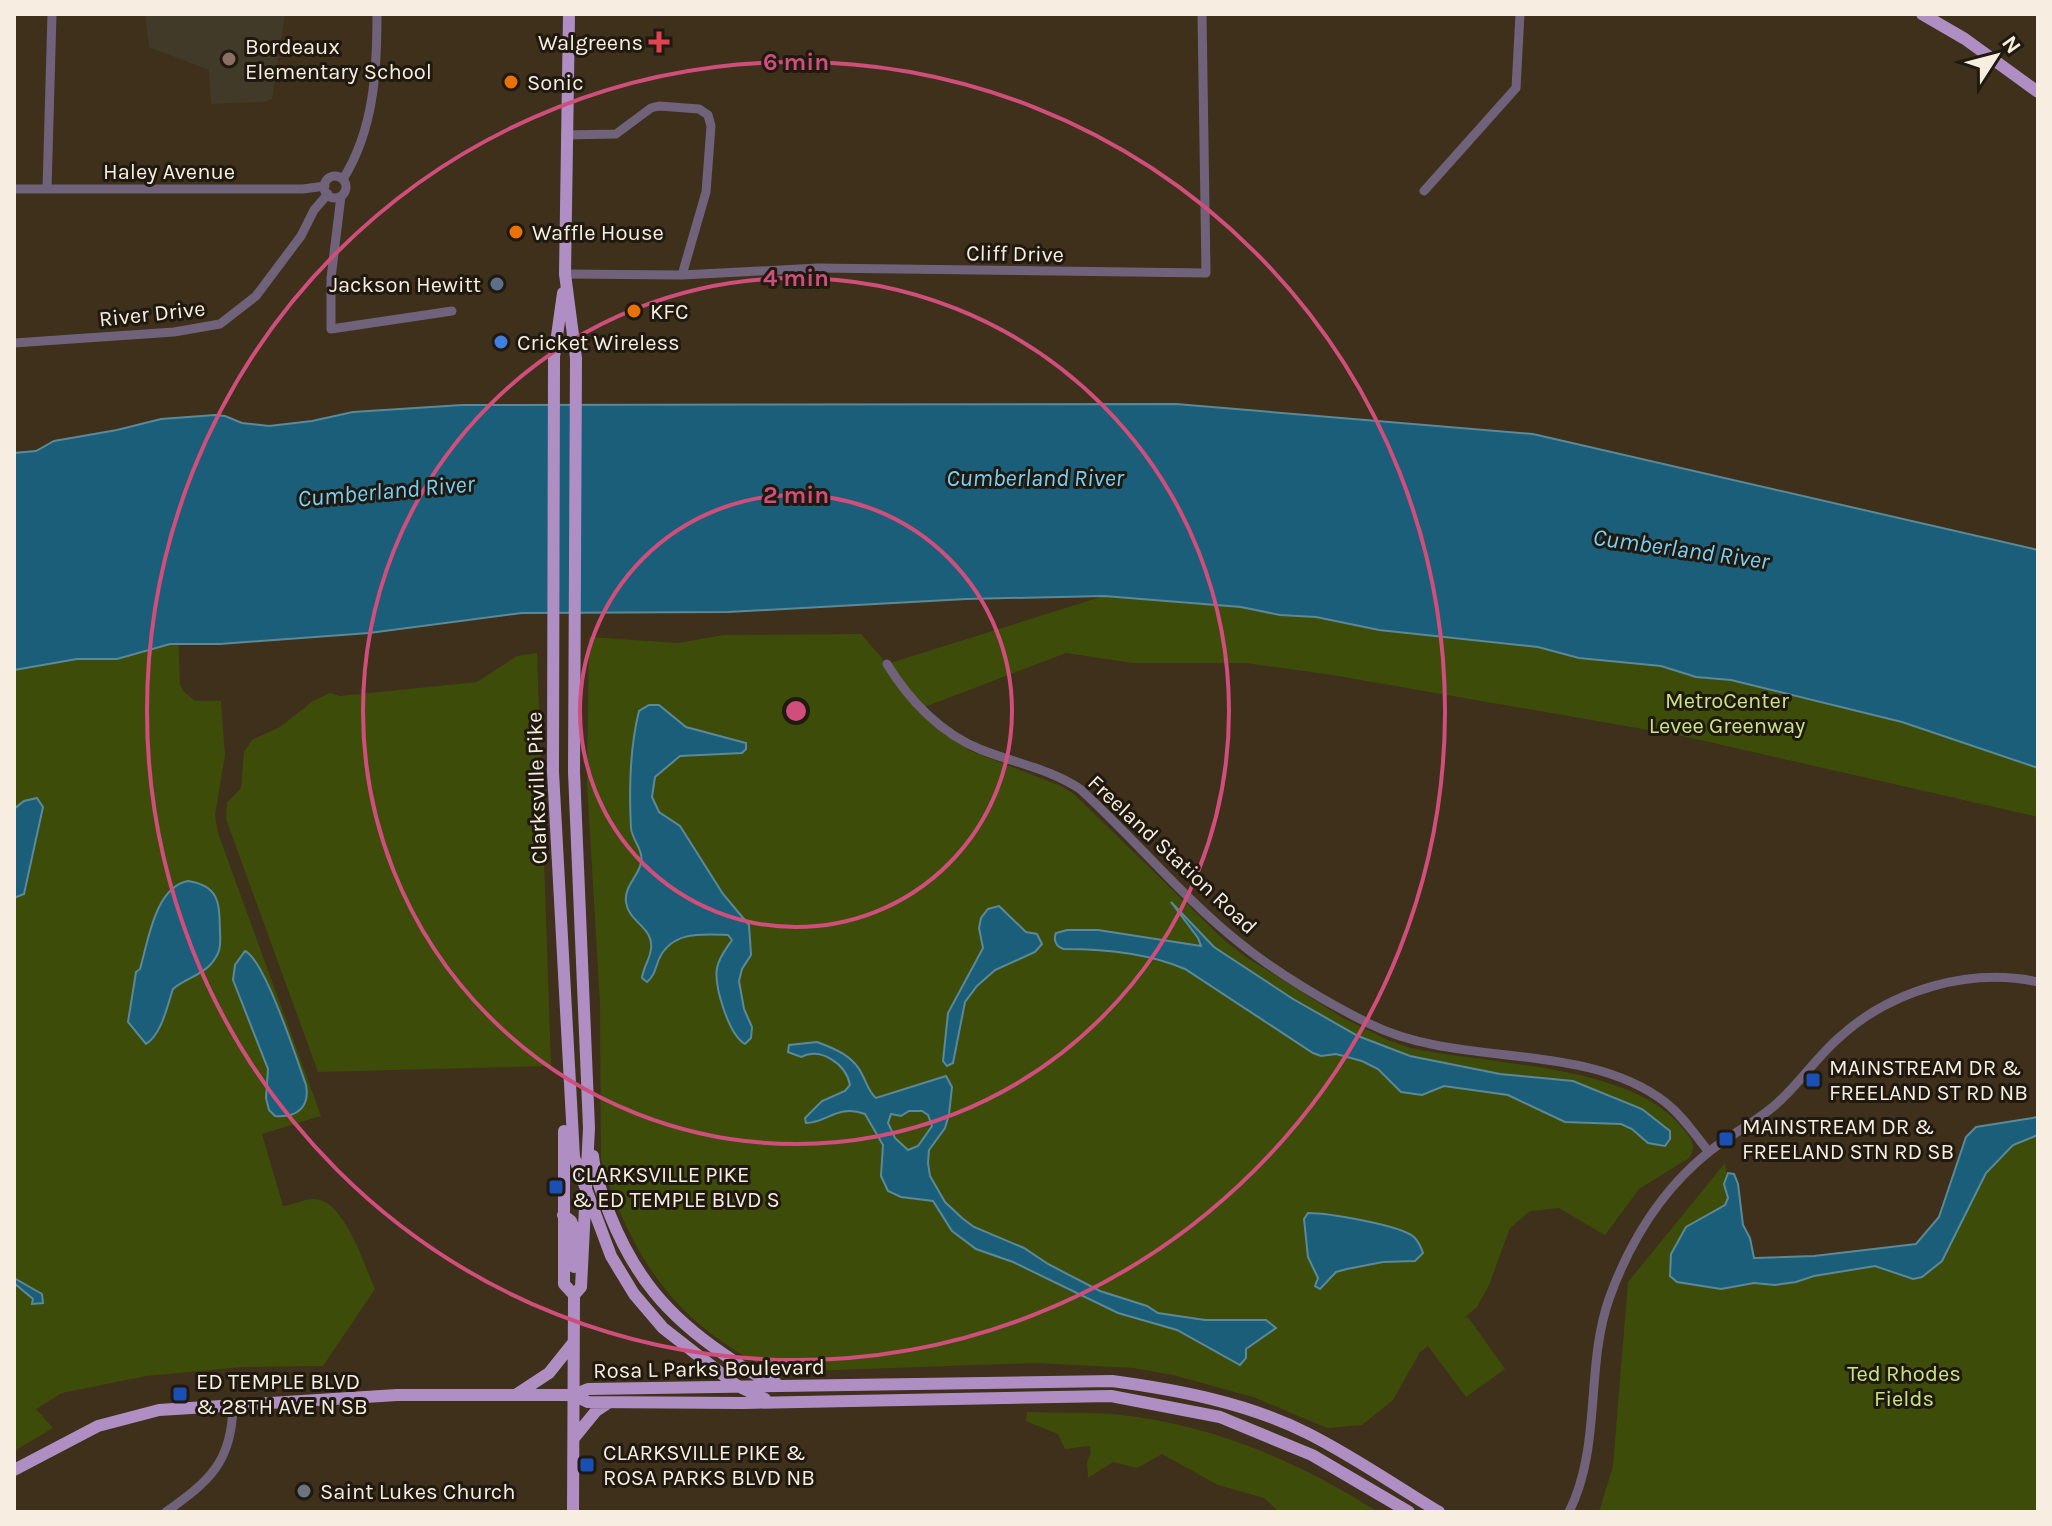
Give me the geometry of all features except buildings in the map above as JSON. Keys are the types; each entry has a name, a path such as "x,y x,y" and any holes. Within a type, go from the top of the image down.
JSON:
{"main road":[{"name":"Clarksville Pike","path":"569,14 565,274 554,357 553,772 571,1122 564,1130 564,1284 578,1291"},
{"path":"1922,14 1965,39 2038,92"},
{"name":"Clarksville Pike","path":"565,274 576,358 574,772 589,1128 573,1343 573,1512"},
{"path":"571,1122 574,1157 585,1191 611,1256 634,1294 663,1328 741,1388 772,1402"},
{"path":"589,1128 594,1165 605,1201 621,1241 646,1286 681,1323 707,1343 751,1372 787,1386"},
{"path":"515,1395 545,1377 573,1343"},
{"name":"Rosa L Parks Boulevard","path":"573,1395 588,1389 1098,1381 1165,1388 1225,1402 1307,1433 1439,1512"},
{"path":"14,1470 83,1432 125,1416 159,1410 397,1395 573,1395"},
{"name":"Rosa L Parks Boulevard","path":"573,1395 588,1402 609,1403 1111,1396 1220,1417 1312,1455 1409,1512"},
{"path":"572,1440 596,1411 609,1403"}],"street":[{"path":"47,189 52,14"},
{"path":"377,14 375,76 368,120 359,150 343,179 346,188 341,196 331,278 331,329 452,311"},
{"name":"Cliff Drive","path":"565,274 682,275 818,268 1206,273 1202,14"},
{"path":"1424,191 1516,88 1520,14"},
{"path":"566,135 609,136 651,108 659,106 699,109 708,115 711,126 706,192 682,275"},
{"path":"341,196 335,197 326,190 332,176 343,179"},
{"name":"Haley Avenue","path":"14,189 326,190"},
{"name":"River Drive","path":"14,343 174,332 220,324 256,296 301,236 326,190"},
{"name":"Freeland Station Road","path":"887,664 911,700 964,741 1050,773 1080,789 1243,946 1343,1009 1387,1032 1426,1044 1586,1068 1629,1081 1667,1103 1709,1152"},
{"path":"1569,1512 1585,1464 1598,1339 1617,1278 1632,1246 1657,1206 1681,1178 1709,1152 1772,1108 1842,1035 1893,1002 1935,986 1975,979 2014,978 2038,982"},
{"path":"166,1512 204,1485 220,1465 232,1426 233,1405"}],"shaded area":[{"name":"Bordeaux Elementary School","path":"145,14 285,14 272,99 211,104 209,70 149,47"}],"green space":[{"name":"MetroCenter Levee Greenway","path":"1104,596 1241,607 1280,615 1316,617 1379,630 1538,647 1579,658 1661,666 1696,677 1731,680 1902,722 2038,768 2038,817 1683,736 1246,663 1133,663 1066,653 922,708 968,750 1061,786 1074,794 1225,941 1343,1018 1411,1048 1555,1070 1627,1090 1657,1106 1681,1126 1690,1138 1693,1149 1689,1158 1639,1189 1605,1235 1559,1208 1530,1211 1510,1228 1489,1285 1477,1307 1464,1318 1468,1317 1505,1369 1466,1397 1428,1346 1420,1352 1393,1400 1362,1425 1327,1428 1253,1397 1173,1375 1134,1368 1035,1363 778,1372 767,1368 716,1338 658,1280 629,1232 602,1164 600,1002 587,783 589,637 678,643 724,635 861,634 887,664"},
{"path":"178,629 180,684 183,691 195,701 221,701 225,755 215,815 218,833 321,1116 262,1134 283,1206 314,1199 325,1202 335,1210 352,1235 375,1289 323,1366 242,1367 146,1376 62,1393 36,1409 53,1428 14,1451 14,654"},
{"path":"537,653 551,1066 318,1072 226,819 227,803 241,788 244,752 252,740 280,727 313,701 330,693 340,696 477,682 517,656"},
{"name":"Ted Rhodes Fields","path":"2038,1128 2038,1512 1599,1512 1613,1466 1628,1282 1725,1163 1741,1263 1915,1256 1950,1214 1980,1139"},
{"path":"1027,1412 1113,1414 1184,1426 1252,1447 1284,1461 1378,1512 1279,1512 1264,1498 1218,1485 1162,1454 1137,1468 1113,1462 1088,1478 1089,1446 1065,1449 1058,1434 1026,1421"}],"water":[{"name":"Cumberland River","path":"1176,404 1533,434 2038,550 2038,768 1902,722 1731,680 1696,677 1661,666 1579,658 1538,647 1379,630 1316,617 1280,615 1241,607 1104,596 966,599 728,612 522,613 369,633 220,644 170,644 117,659 77,659 14,670 14,453 36,451 54,441 161,419 215,415 242,423 269,426 353,412 462,405"},
{"path":"649,705 659,705 686,727 746,743 742,753 680,756 655,777 652,797 659,812 680,826 723,894 749,925 751,955 739,981 744,1009 752,1027 751,1038 745,1044 728,1021 718,987 718,964 732,940 728,935 688,936 671,943 650,979 647,982 642,978 651,941 631,915 626,896 641,858 631,828 630,784 634,739 639,711"},
{"path":"37,798 43,807 24,894 14,898 14,809 24,801"},
{"path":"188,881 207,887 216,898 219,950 206,969 173,989 160,1027 146,1044 128,1022 136,972 140,969 160,904 177,885"},
{"path":"1171,902 1214,947 1293,999 1358,1036 1410,1056 1500,1074 1573,1081 1642,1109 1670,1131 1670,1139 1665,1146 1648,1143 1621,1124 1565,1122 1508,1095 1444,1086 1422,1095 1401,1092 1378,1069 1362,1061 1336,1054 1321,1056 1313,1053 1185,969 1125,953 1064,949 1056,943 1056,933 1098,930 1201,946"},
{"path":"999,906 1026,932 1037,934 1042,944 1035,952 995,970 977,986 965,1002 953,1063 947,1066 943,1061 948,1013 983,948 979,928 981,918 988,909"},
{"path":"245,951 253,958 271,991 306,1085 304,1105 290,1115 275,1116 269,1110 266,1098 268,1069 233,980 235,965"},
{"path":"817,1042 844,1054 855,1063 876,1098 946,1076 952,1087 949,1114 945,1128 929,1150 930,1176 945,1202 974,1227 1024,1248 1100,1291 1147,1306 1158,1313 1205,1320 1266,1320 1276,1328 1246,1349 1246,1358 1240,1365 1177,1330 1118,1313 1013,1262 976,1249 952,1231 933,1201 901,1197 888,1191 881,1176 883,1145 865,1114 840,1112 806,1123 805,1118 822,1101 845,1091 850,1085 848,1077 832,1059 817,1054 801,1057 788,1052 789,1045","holes":["909,1111 922,1111 928,1115 932,1126 918,1146 908,1150 895,1138 888,1123 891,1114 901,1116"]},
{"path":"2038,1117 2038,1135 2013,1145 1986,1173 1942,1261 1922,1277 1913,1279 1875,1266 1796,1282 1775,1285 1754,1283 1721,1289 1677,1282 1670,1276 1671,1254 1686,1227 1725,1205 1728,1198 1724,1184 1728,1173 1734,1174 1738,1184 1743,1225 1750,1238 1754,1258 1814,1256 1916,1244 1939,1217 1966,1137 1976,1127"},
{"path":"1308,1213 1347,1217 1394,1228 1414,1237 1423,1253 1415,1261 1383,1262 1336,1272 1320,1289 1315,1286 1318,1278 1308,1257 1304,1219"},
{"path":"14,1278 42,1294 43,1303 32,1304 33,1299 14,1283"}],"place":[{"name":"Walgreens","path":"659,42"},
{"name":"Bordeaux Elementary School","path":"229,59"},
{"name":"Sonic","path":"511,82"},
{"name":"Waffle House","path":"516,232"},
{"name":"Jackson Hewitt","path":"497,284"},
{"name":"KFC","path":"634,311"},
{"name":"Cricket Wireless","path":"501,342"},
{"name":"MAINSTREAM DR & FREELAND ST RD NB","path":"1813,1080"},
{"name":"MAINSTREAM DR & FREELAND STN RD SB","path":"1726,1139"},
{"name":"CLARKSVILLE PIKE & ED TEMPLE BLVD S","path":"556,1187"},
{"name":"ED TEMPLE BLVD & 28TH AVE N SB","path":"180,1394"},
{"name":"CLARKSVILLE PIKE & ROSA PARKS BLVD NB","path":"587,1465"},
{"name":"Saint Lukes Church","path":"304,1491"}]}
